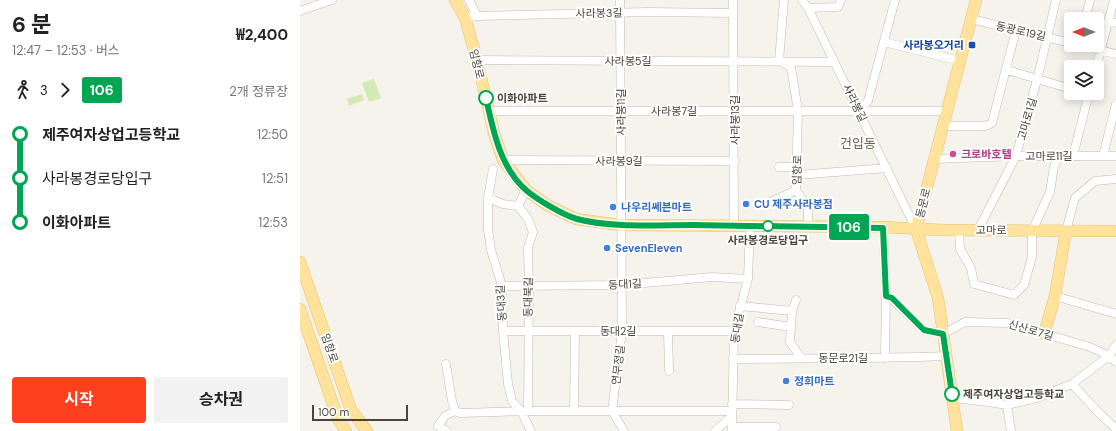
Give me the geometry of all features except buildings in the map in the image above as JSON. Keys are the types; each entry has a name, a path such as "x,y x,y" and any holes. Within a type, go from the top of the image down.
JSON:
{"main road":[{"name":"임항로","path":"455,0 464,18 477,60 494,133 503,160 526,190 547,205 576,219 620,225 808,226 916,229"},
{"name":"동문로","path":"958,431 938,298 916,229 976,0"},
{"name":"고마로","path":"916,229 1116,231"},
{"path":"1044,334 1055,296 1066,231"},
{"name":"임항로","path":"300,262 351,410 367,431"},
{"name":"임항로","path":"300,309 338,419 346,431"}],"street":[{"path":"300,11 332,0"},
{"path":"470,0 477,16"},
{"name":"사라봉11길","path":"620,0 620,225"},
{"name":"사라봉13길","path":"733,0 735,110 734,226"},
{"path":"779,61 784,0"},
{"name":"사라봉길","path":"802,0 808,8 859,110 916,229"},
{"path":"808,8 838,7 841,0"},
{"path":"859,110 868,101 895,0"},
{"name":"고마로1길","path":"978,230 1016,156 1037,80 1056,0"},
{"path":"1087,12 1090,0"},
{"path":"1104,41 1112,22 1114,0"},
{"name":"사라봉3길","path":"464,18 477,16 620,13 733,13"},
{"name":"동광로19길","path":"971,19 1064,41"},
{"path":"943,126 985,126 992,123 1007,70 1016,30"},
{"path":"884,42 960,62"},
{"path":"1104,51 1116,54"},
{"name":"사라봉5길","path":"477,60 834,62"},
{"name":"임항로","path":"779,61 791,67 798,110 796,190 808,208 808,226"},
{"path":"1007,70 1064,87"},
{"path":"1073,156 1087,100"},
{"path":"1103,156 1116,104"},
{"name":"사라봉7길","path":"489,110 859,110 947,112"},
{"name":"고마로11길","path":"934,159 1016,156 1116,156"},
{"path":"959,230 960,249 971,268 974,284 1014,295 1024,285 1032,257 1032,231 1050,192 1054,166 1059,156"},
{"name":"사라봉9길","path":"503,160 735,161"},
{"path":"779,167 797,171 887,168"},
{"name":"동대3길","path":"493,169 488,198 488,229 491,250 502,286 503,331 508,384 512,401 524,411 531,431"},
{"path":"1066,231 1075,198 1095,181 1116,179"},
{"path":"488,198 503,204 518,206 526,190"},
{"path":"766,204 796,190"},
{"name":"동대북길","path":"518,206 528,219 533,232 528,248 528,331 524,411"},
{"name":"연무정길","path":"612,411 622,331 620,225"},
{"name":"동대길","path":"732,429 734,331 748,280 750,226"},
{"path":"883,228 886,296 885,358"},
{"name":"동대1길","path":"502,286 622,285 712,278 748,280"},
{"path":"886,296 892,298 924,330 943,334"},
{"path":"1055,296 1116,314"},
{"path":"796,300 792,311 790,342 801,358"},
{"path":"740,306 792,311"},
{"path":"758,322 791,327"},
{"name":"신산로7길","path":"943,334 964,322 1008,323 1090,347 1116,362"},
{"name":"동대2길","path":"503,331 734,331"},
{"path":"574,411 575,331"},
{"path":"668,331 669,371"},
{"path":"952,398 1007,405 1037,398 1072,384 1108,356 1116,345"},
{"name":"동문로21길","path":"733,359 946,356"},
{"path":"446,364 452,401 456,411"},
{"path":"1072,384 1116,429"},
{"path":"447,431 438,426 445,416 456,411 460,413 524,411 732,410 789,405"},
{"path":"1007,405 1011,431"},
{"path":"715,431 732,410"},
{"path":"612,411 621,430"},
{"path":"732,429 776,427"}],"green space":[{"path":"374,79 381,98 369,102 362,83"},
{"path":"362,94 364,100 349,106 347,99"}],"bus line":[{"name":"106","path":"486,98 494,133 503,160 514,177 526,190 547,205 576,219 620,225 883,228 886,296 892,298 924,330 943,334 952,394"}],"place":[{"name":"사라봉오거리","path":"972,45"},
{"name":"이화아파트","path":"486,98"},
{"name":"크로바호텔","path":"953,154"},
{"name":"CU 제주사라봉점","path":"746,204"},
{"name":"나우리쎄븐마트","path":"613,207"},
{"name":"사라봉경로당입구","path":"768,226"},
{"name":"SevenEleven","path":"607,248"},
{"name":"정희마트","path":"786,381"},
{"name":"제주여자상업고등학교","path":"952,394"}],"district":[{"name":"건입동","path":"858,143"}]}
